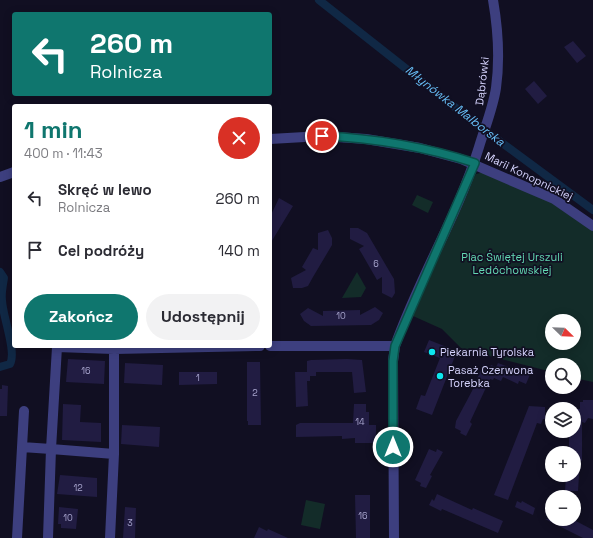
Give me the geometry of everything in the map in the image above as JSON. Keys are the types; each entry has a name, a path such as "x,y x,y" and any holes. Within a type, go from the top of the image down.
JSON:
{"street":[{"name":"Dąbrówki","path":"394,538 393,361 395,346 475,163 488,121 496,88 498,65 497,31 493,0"},
{"name":"Marii Konopnickiej","path":"272,139 322,136 366,139 420,148 475,163 511,181 554,199 593,226"},
{"path":"0,177 12,173"},
{"path":"272,346 395,346"},
{"path":"48,538 57,348"},
{"path":"86,348 163,348"},
{"path":"110,538 114,454 114,349"},
{"path":"17,538 24,411"},
{"path":"22,447 114,454"}],"green space":[{"name":"Plac Świętej Urszuli Ledóchowskiej","path":"484,172 549,201 593,230 593,382 581,379 581,358 545,358 545,370 462,349 442,329 413,316 476,174"},
{"path":"417,195 433,202 428,213 412,205"},
{"path":"357,272 366,288 361,297 342,298"},
{"path":"306,500 325,504 320,529 301,525"}],"building":[{"path":"573,41 586,56 577,63 564,47"},
{"path":"534,81 547,96 538,104 525,89"},
{"path":"279,198 293,206 272,241 272,213"},
{"path":"350,228 358,228 367,233 394,279 395,293 392,298 382,293 382,277 377,280 359,249 364,246 350,239"},
{"path":"328,230 332,238 332,245 308,286 293,288 291,278 306,270 302,267 313,248 318,250 318,233"},
{"path":"375,307 383,313 379,320 371,325 311,326 304,321 300,314 308,308 323,316 323,311 360,310 360,315"},
{"name":"Pasaż Czerwona Torebka","path":"429,340 457,351 432,415 416,409 421,395 425,396 440,358 424,352"},
{"path":"68,359 105,361 104,384 66,382"},
{"path":"311,360 362,360 366,392 354,393 352,372 316,372 316,376 310,376 310,381 307,381 308,406 296,407 295,372 307,372 307,361"},
{"path":"247,362 260,362 261,425 248,425 247,421"},
{"path":"125,363 163,365 162,385 124,383"},
{"path":"498,363 514,369 515,366 520,367 531,372 526,384 519,381 518,384 503,377 501,381 494,378 493,380 490,379 470,422 472,424 466,436 455,428 456,421 472,391 483,364 490,367 491,365 496,367"},
{"path":"179,372 217,372 217,384 179,385"},
{"path":"2,385 8,386 7,416 0,416 0,389 2,389"},
{"path":"583,400 593,400 593,419 588,418 585,423 582,422 582,461 581,446 569,446 569,438 581,438 581,402 583,402"},
{"path":"63,404 81,405 80,422 101,423 101,442 62,440"},
{"path":"354,404 366,404 366,412 369,412 369,425 376,425 376,443 355,443 355,438 342,439 342,436 296,437 296,425 300,423 353,423"},
{"path":"529,406 545,407 545,419 543,419 541,424 537,423 508,500 494,495"},
{"path":"122,425 160,427 159,447 121,444"},
{"path":"429,449 436,452 437,449 443,452 430,475 432,476 426,488 420,486 421,483 415,480"},
{"path":"60,475 97,478 97,497 57,494"},
{"path":"566,482 579,482 578,490 565,490"},
{"path":"437,494 472,510 473,508 503,521 498,533 429,505 432,499 434,501"},
{"path":"355,495 370,495 370,538 356,538"},
{"path":"517,501 521,503 522,501 535,508 533,515 515,507"},
{"path":"59,507 78,509 76,529 61,528 61,524 58,524"},
{"path":"125,507 136,508 135,538 123,538"},
{"path":"581,524 593,530 593,538 583,538 559,526 581,526"},
{"path":"259,527 267,531 268,529 288,538 254,538"}],"waterway":[{"name":"Młynówka Malborska","path":"319,0 475,123 593,210"},
{"path":"0,272 4,278 2,295 3,306 12,351 10,364 0,367"}],"place":[{"name":"Piekarnia Tyrolska","path":"432,352"},
{"name":"Pasaż Czerwona Torebka","path":"440,376"}],"route":[{"path":"322,136 366,139 420,148 475,163 395,346 393,361 393,447"}]}
